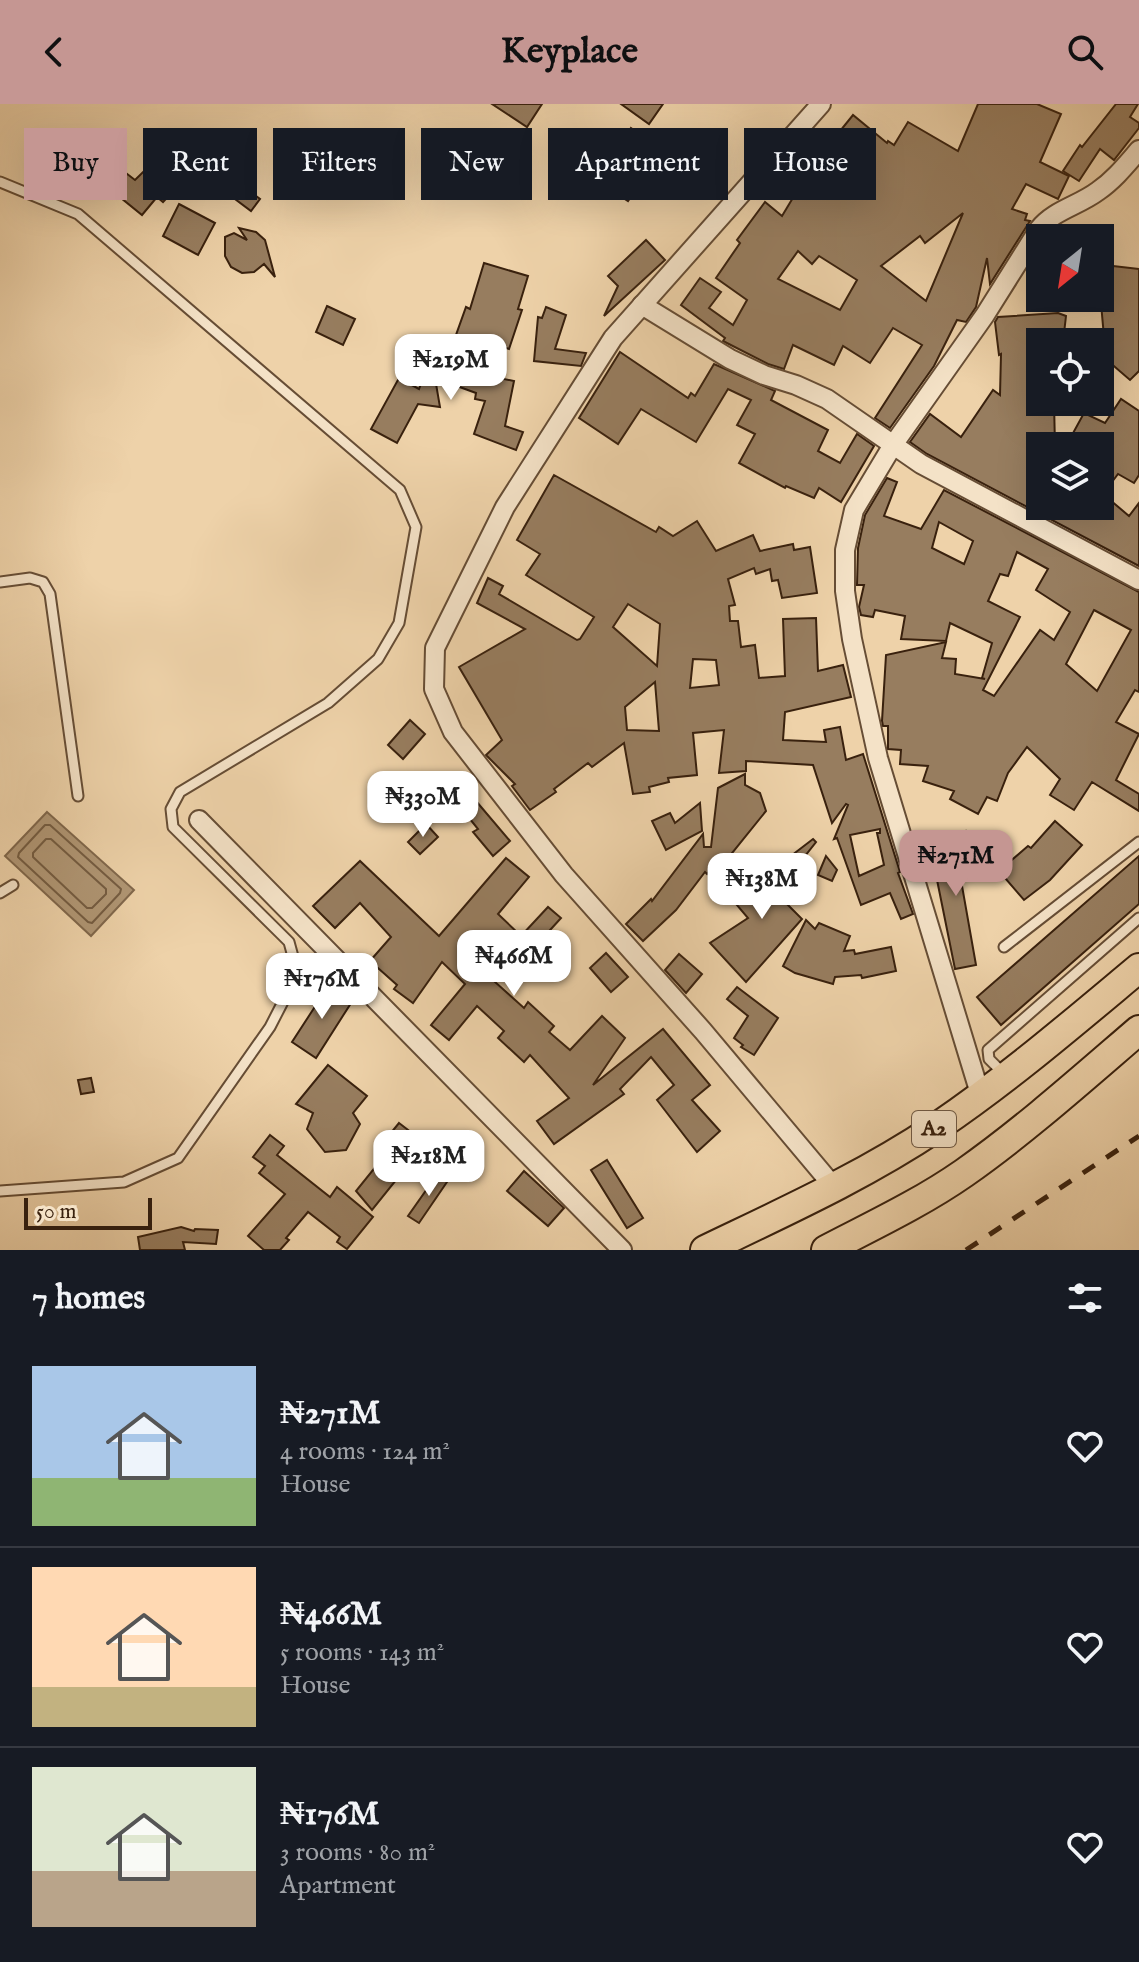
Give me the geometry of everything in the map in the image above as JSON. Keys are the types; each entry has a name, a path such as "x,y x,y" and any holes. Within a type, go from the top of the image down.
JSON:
{"highway":[{"name":"A2","path":"705,1250 834,1187 935,1129 1007,1077 1139,968"},
{"name":"A2","path":"826,1250 963,1174 1038,1116 1139,1030"}],"street":[{"path":"821,104 613,338 505,507 435,648 434,689 453,732 564,875 703,1031 834,1187"},
{"path":"981,1097 878,758 852,639 845,550 854,510 893,445 985,315 1049,216 1095,193 1115,177 1139,150"},
{"path":"642,305 730,359 827,399 921,464 1139,580"},
{"path":"199,820 622,1250"}],"lane":[{"path":"0,182 78,214 400,490 416,527 399,623 378,659 328,703 180,792 171,809 173,827 289,942 295,964 288,992 270,1027 178,1158 124,1182 0,1191"},
{"path":"0,582 30,578 43,582 50,594 78,796"},
{"path":"1004,947 1139,842"},
{"path":"0,893 13,885"},
{"path":"1007,1077 989,1059 988,1050 1139,918"}],"water":[{"path":"47,812 134,890 91,936 5,856"}],"building":[{"path":"492,104 542,104 527,127"},
{"path":"621,104 663,104 649,124"},
{"path":"978,104 1037,104 1061,114 1040,162 1069,176 1058,199 1026,184 1012,209 1027,214 1025,220 1030,221 990,284 987,258 976,307 966,322 957,320 934,366 890,428 875,418 922,345 893,328 870,363 843,346 834,365 793,345 784,369 723,341 725,338 681,305 700,278 721,292 709,308 733,325 747,300 716,278 740,243 737,240 765,202 782,216 792,200 876,200 876,134 894,145 908,122 958,151","holes":["963,213 926,301 881,266 920,236 925,243","798,251 812,264 819,256 857,280 840,310 778,279"]},
{"path":"1116,104 1138,104 1130,117 1139,123 1139,128 1114,160 1100,149 1079,181 1063,171 1080,145 1082,147"},
{"path":"853,115 869,128 843,128"},
{"path":"143,172 143,200 154,200 142,215 124,200 127,200 127,174 135,180"},
{"path":"260,199 251,211 236,200"},
{"path":"179,204 215,223 198,255 163,236"},
{"path":"239,228 256,232 265,240 275,277 264,264 254,272 242,273 231,267 225,256 225,237 234,233 247,240"},
{"path":"646,240 665,260 604,316 618,286 608,276"},
{"path":"484,263 528,276 518,309 522,310 509,349 456,335 466,307 470,309"},
{"path":"1114,266 1139,269 1139,371 1130,380 1114,366 1114,328 1103,328 1102,312 1114,312"},
{"path":"327,306 355,319 343,345 316,332"},
{"path":"546,307 566,315 555,349 586,353 581,366 534,361 538,317 542,318"},
{"path":"1058,313 1066,316 1065,328 1026,328 1026,416 1054,416 1055,432 1026,432 1026,506 910,442 930,414 961,437 993,390 1000,395 1001,354 995,322 998,317"},
{"path":"620,352 688,398 691,393 695,396 714,364 775,391 771,400 828,430 818,451 840,463 857,434 874,446 841,502 819,488 814,498 785,488 739,463 755,434 737,425 751,400 728,389 696,442 641,409 618,444 579,418"},
{"path":"432,354 474,370 474,373 514,381 505,426 523,432 516,450 474,434 485,401 475,399 476,393 435,378 440,407 418,404 397,443 371,429 399,378 419,389"},
{"path":"1121,399 1139,411 1139,475 1134,483 1118,474 1114,479 1114,432 1074,432 1082,416 1105,423 1110,416 1114,416 1114,410"},
{"path":"554,475 656,532 659,527 673,536 697,521 716,551 753,535 760,551 793,544 794,550 810,547 817,593 782,598 778,580 772,581 770,569 756,574 754,568 728,579 735,605 729,606 730,621 738,621 741,647 755,645 759,678 785,676 783,619 816,618 818,671 843,665 851,697 785,712 783,740 826,742 824,730 840,727 846,760 863,754 913,914 901,919 890,893 861,905 837,838 834,839 848,805 832,823 813,765 746,761 746,771 719,773 724,730 693,733 697,775 668,778 669,782 649,787 650,792 633,794 624,743 592,767 588,763 530,810 512,786 515,784 486,755 502,740 459,667 525,629 477,603 488,578 503,586 499,594 577,640 594,617 526,575 540,554 517,540","holes":["628,604 660,624 657,666 613,627","693,659 716,660 719,685 690,688","655,682 659,731 627,730 625,707","880,829 877,833 884,865 859,876 850,835"]},
{"path":"887,478 897,482 884,516 921,529 944,490 1139,592 1139,692 1135,690 1116,722 1139,734 1116,780 1139,794 1139,811 1092,782 1074,810 1050,795 1060,779 1027,747 1008,773 997,801 987,797 978,814 950,799 954,791 923,781 928,766 900,764 901,750 888,749 888,726 883,726 882,721 886,655 946,642 942,658 956,659 955,674 985,679 982,678 992,643 950,623 946,641 901,639 905,616 875,610 873,617 861,615 859,607 864,585 857,585 858,548 865,515","holes":["939,522 973,541 964,564 932,548","1017,552 1048,569 1036,590 1070,612 1054,640 1040,630 994,696 983,690 1020,617 988,601 1000,574 1008,576","1094,610 1131,630 1097,691 1066,664"]},
{"path":"1114,503 1129,516 1139,503 1139,566 1052,520 1114,520"},
{"path":"410,720 425,734 403,759 388,745"},
{"path":"745,774 745,785 760,793 766,811 720,868 715,864 707,874 705,872 676,910 643,941 626,924 652,901 703,834 704,847 711,847 718,788"},
{"path":"465,788 510,841 493,856 473,832 478,829 453,798"},
{"path":"700,803 702,831 666,850 652,821 670,813 675,823"},
{"path":"1055,821 1082,845 1050,880 1024,900 999,871 1028,846 1031,848"},
{"path":"426,824 438,837 420,854 408,842"},
{"path":"966,831 982,849 959,869 976,965 955,969 933,860"},
{"path":"813,839 816,842 779,889 790,897 786,903 802,919 746,982 710,943 748,918 736,904 758,888 782,858 783,862"},
{"path":"826,856 837,870 832,881 818,875"},
{"path":"1139,856 1139,904 1001,1025 977,997"},
{"path":"506,858 529,877 498,914 521,936 548,907 561,918 495,982 524,1008 528,1002 554,1026 549,1032 570,1050 602,1016 625,1038 593,1085 663,1029 710,1085 692,1100 720,1131 697,1152 657,1100 674,1085 651,1057 620,1089 624,1094 554,1144 537,1121 569,1098 530,1055 524,1062 498,1038 504,1031 477,1006 449,1040 431,1025 465,984 442,962 413,1003 394,989 397,985 370,961 391,937 360,903 335,928 313,906 360,861 439,936"},
{"path":"806,920 815,929 819,923 850,936 844,951 854,950 855,954 891,947 896,971 862,978 861,975 835,977 833,984 795,973 783,966"},
{"path":"606,953 628,977 611,992 590,968"},
{"path":"679,954 702,974 686,993 665,970"},
{"path":"329,985 353,1000 316,1058 292,1042"},
{"path":"737,987 778,1018 754,1055 734,1038 748,1016 727,999"},
{"path":"328,1065 367,1096 353,1113 360,1124 346,1150 325,1152 307,1129 313,1113 296,1104"},
{"path":"91,1078 94,1092 81,1094 78,1080"},
{"path":"399,1123 421,1140 409,1155 413,1159 372,1210 356,1191 394,1144 386,1139"},
{"path":"270,1135 284,1146 277,1155 330,1197 337,1187 373,1217 347,1249 337,1242 340,1237 308,1212 280,1250 264,1250 248,1236 285,1194 259,1173 265,1166 253,1157"},
{"path":"607,1160 643,1218 627,1228 591,1170"},
{"path":"524,1171 564,1208 548,1226 507,1191"},
{"path":"439,1172 449,1179 419,1223 408,1216"},
{"path":"181,1227 194,1231 218,1230 216,1244 183,1242 185,1250 140,1250 138,1237"}],"railway":[{"path":"966,1250 1139,1136"}]}
